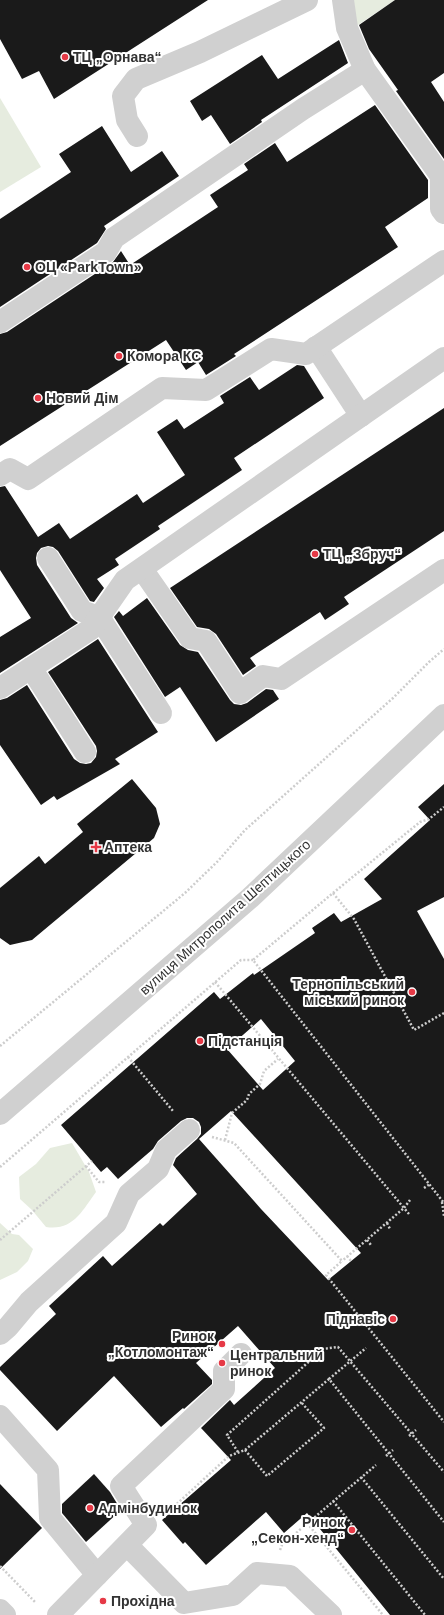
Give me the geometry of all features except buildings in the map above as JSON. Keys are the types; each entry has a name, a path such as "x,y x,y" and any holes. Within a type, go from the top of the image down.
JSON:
{"street":[{"path":"137,136 127,120 122,96 136,79 200,52 307,0"},
{"path":"343,0 347,28 365,70 441,176 441,209 444,213"},
{"path":"0,322 106,252 114,238 121,233 303,109 365,70"},
{"path":"0,475 10,469 28,479 162,388 206,390 271,349 306,354 444,261"},
{"path":"316,347 361,416"},
{"path":"0,688 91,629 125,580 444,358"},
{"path":"48,558 82,611 99,617 161,713"},
{"path":"142,568 190,638 206,641 240,694 263,676 281,679 444,570"},
{"path":"31,668 85,752"},
{"name":"вулиця Митрополита Шептицького","path":"0,1114 250,898 444,715"},
{"path":"0,1334 8,1327 28,1302 116,1223 129,1194 158,1169 166,1150 189,1130"},
{"path":"49,1612 97,1575 146,1525 121,1486 224,1389 224,1371 241,1354"},
{"path":"0,1416 48,1470 50,1518 97,1575"},
{"path":"126,1545 184,1603 233,1595 257,1573 290,1576 330,1615"},
{"path":"0,1610 4,1615"}],"path":[{"path":"0,1046 185,893 218,861 245,830 393,698 444,649"},
{"path":"0,1167 241,960 253,960 420,822 429,819 444,807"},
{"path":"333,893 354,919 414,1030 444,1013"},
{"path":"253,960 430,1184 443,1203 444,1216"},
{"path":"215,982 409,1214"},
{"path":"128,1057 189,1130 234,1143 342,1261"},
{"path":"225,1140 232,1113 247,1100 249,1094 260,1084 264,1071 278,1059"},
{"path":"0,1240 92,1161"},
{"path":"424,1188 430,1184"},
{"path":"410,1200 404,1208 326,1275 444,1422"},
{"path":"387,1223 390,1229"},
{"path":"367,1240 371,1245"},
{"path":"347,1256 351,1261"},
{"path":"238,1452 227,1435 323,1349 338,1347 351,1360 444,1472"},
{"path":"146,1525 159,1520 229,1456 244,1450 366,1348"},
{"path":"329,1379 444,1522"},
{"path":"244,1450 267,1476 324,1428 301,1402"},
{"path":"409,1436 416,1430"},
{"path":"386,1456 393,1450"},
{"path":"282,1545 376,1465"},
{"path":"361,1477 444,1579"},
{"path":"333,1501 425,1615"},
{"path":"307,1524 383,1615"},
{"path":"0,1566 30,1597 49,1612"}],"shaded area":[{"path":"354,0 395,0 355,27"},
{"path":"0,98 41,167 0,192"},
{"path":"72,1143 89,1172 96,1192 76,1218 70,1223 63,1226 46,1227 32,1210 20,1199 19,1177 36,1164 50,1148"},
{"path":"0,1223 12,1234 19,1235 33,1249 28,1261 17,1272 0,1280"}],"place":[{"name":"ТЦ „Орнава“","path":"65,57"},
{"name":"ОЦ «ParkTown»","path":"27,267"},
{"name":"Комора КС","path":"119,356"},
{"name":"Новий Дім","path":"38,398"},
{"name":"ТЦ „Збруч“","path":"315,554"},
{"name":"Аптека","path":"96,847"},
{"name":"Тернопільський міський ринок","path":"412,992"},
{"name":"Підстанція","path":"200,1041"},
{"name":"Піднавіс","path":"393,1319"},
{"name":"Ринок „Котломонтаж“","path":"222,1344"},
{"name":"Центральний ринок","path":"222,1363"},
{"name":"Адмінбудинок","path":"90,1508"},
{"name":"Ринок „Секон-хенд“","path":"352,1530"},
{"name":"Прохідна","path":"103,1601"}]}
